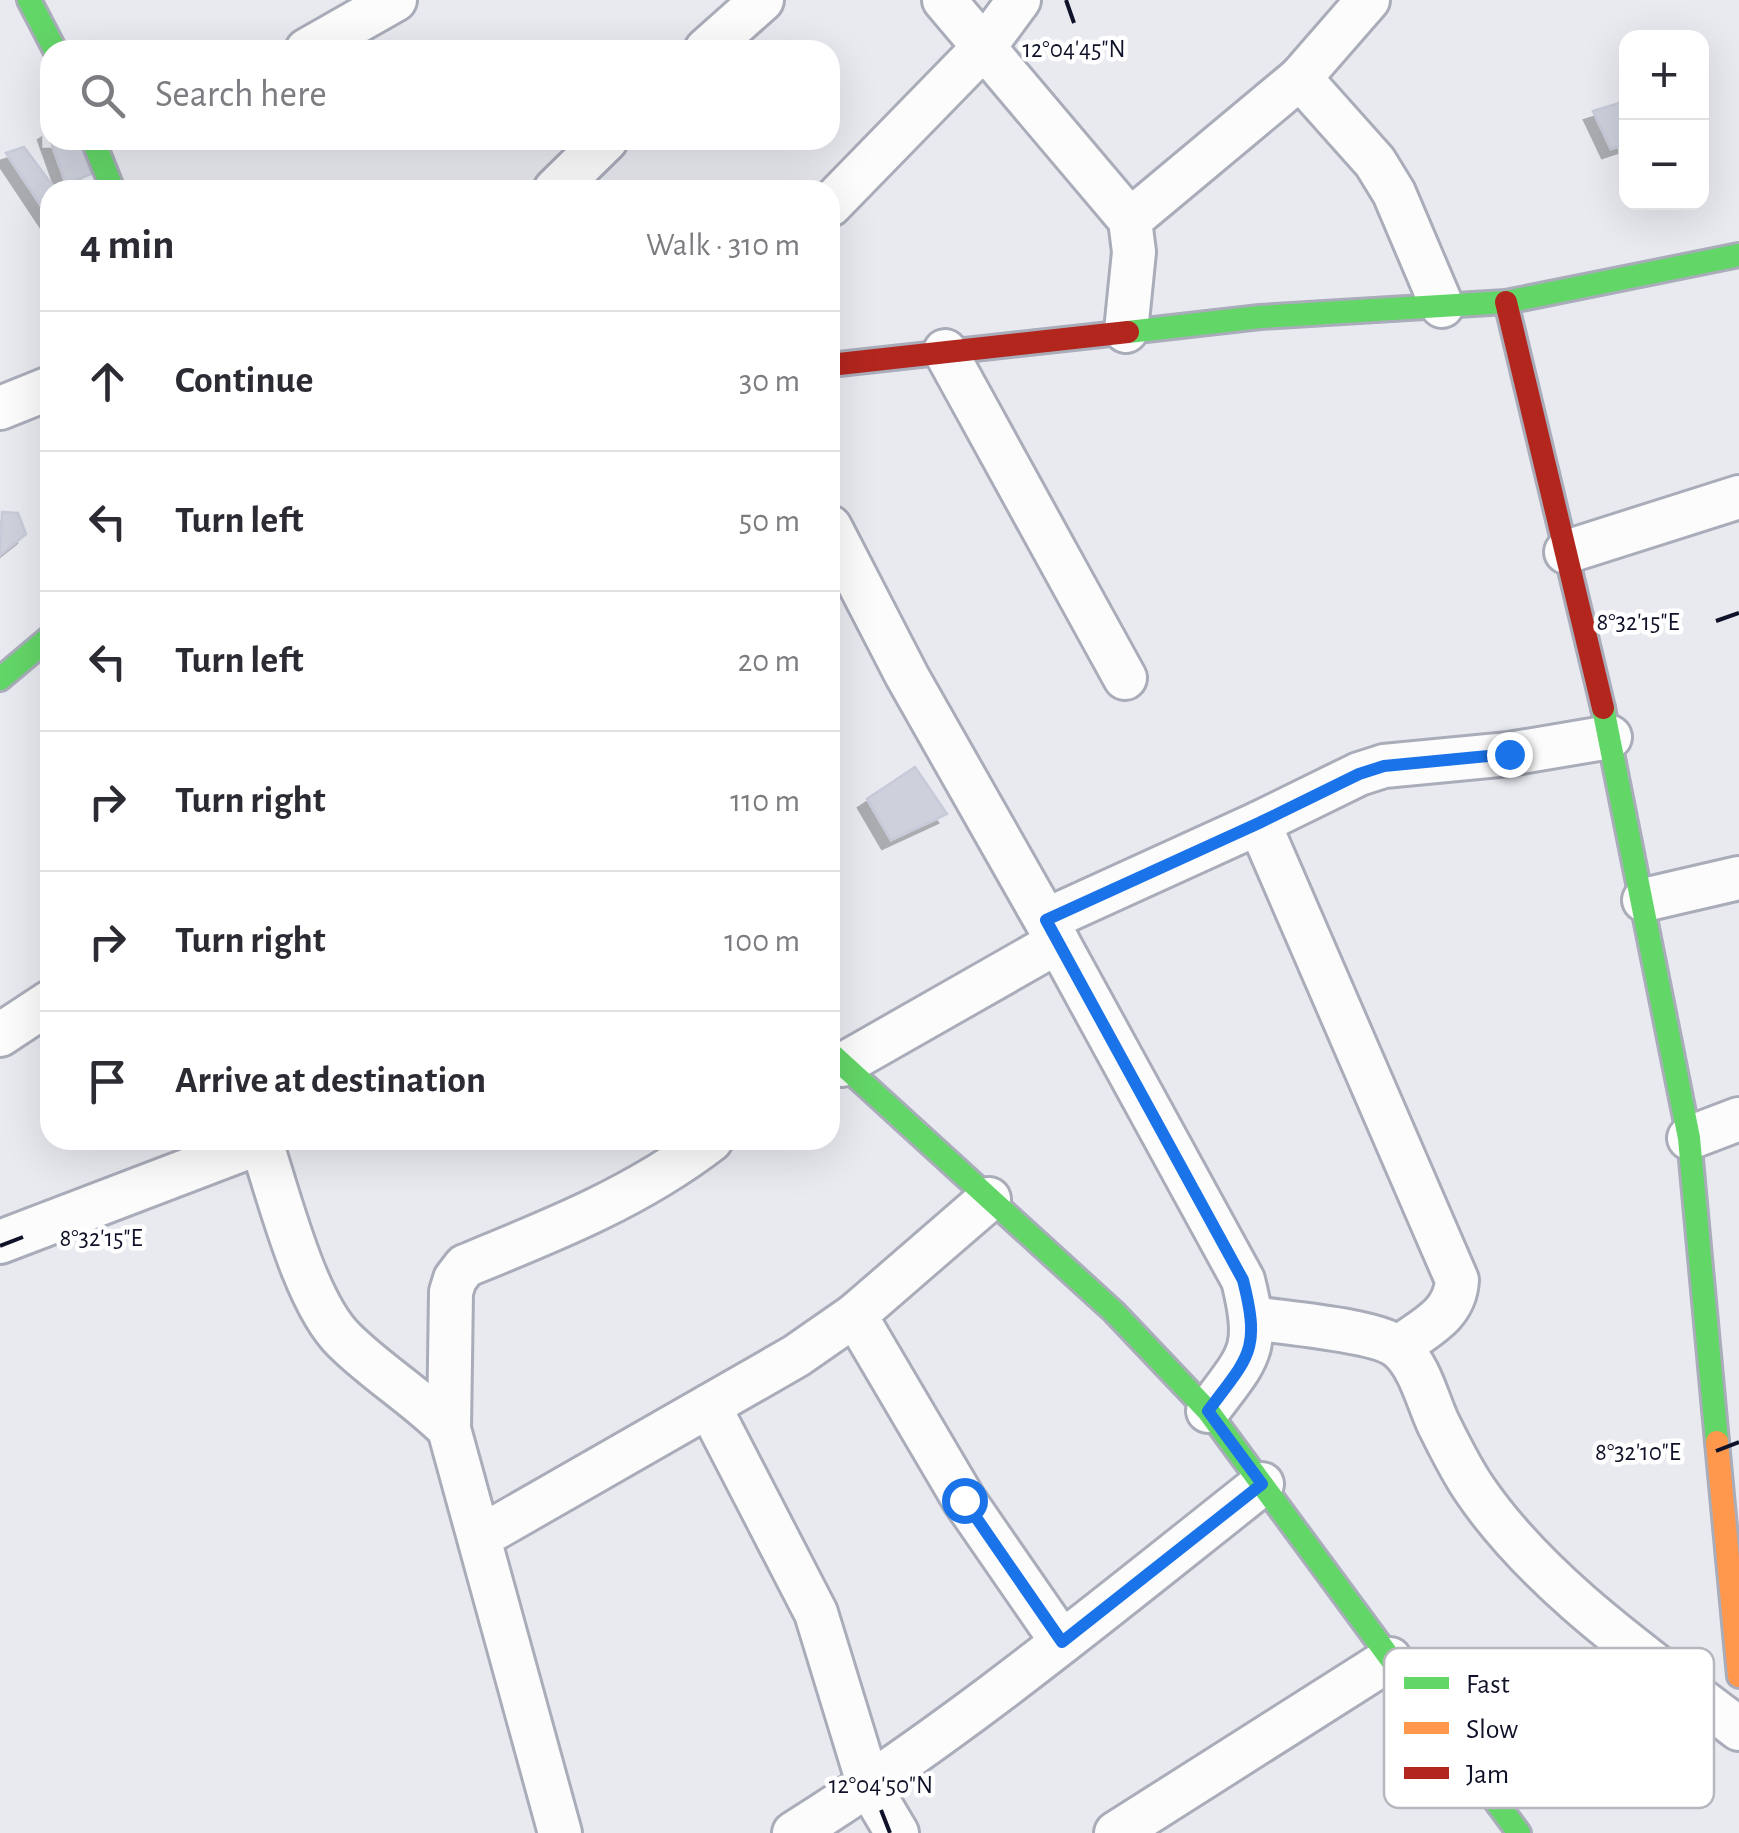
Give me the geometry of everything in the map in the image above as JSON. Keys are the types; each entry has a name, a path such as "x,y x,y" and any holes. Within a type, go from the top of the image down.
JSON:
{"main road":[{"path":"29,0 50,40"},
{"path":"840,364 1260,317 1506,302 1739,255"},
{"path":"1506,302 1610,738 1644,900 1723,1335 1739,1676"},
{"path":"0,679 40,645"},
{"path":"840,1063 1114,1312 1208,1411 1384,1651"},
{"path":"1500,1808 1518,1833"}],"street":[{"path":"325,40 395,0"},
{"path":"717,40 762,0"},
{"path":"944,0 1130,220 1134,252 1126,331"},
{"path":"840,195 985,46 1018,0"},
{"path":"1130,220 1300,78 1368,0"},
{"path":"1300,78 1375,162 1394,193 1442,306"},
{"path":"565,180 596,150"},
{"path":"945,351 1125,678"},
{"path":"0,408 40,392"},
{"path":"1566,552 1739,496"},
{"path":"840,546 1243,1280 1253,1318 1249,1356 1208,1411"},
{"path":"840,1057 1052,931 1359,774 1384,766 1509,754 1610,738"},
{"path":"1259,823 1457,1280 1456,1299 1449,1308 1400,1348"},
{"path":"1644,900 1739,878"},
{"path":"0,1034 40,1008"},
{"path":"1689,1138 1739,1119"},
{"path":"0,1242 240,1150"},
{"path":"267,1150 318,1308 343,1340 422,1402 449,1430"},
{"path":"560,1833 449,1430 451,1292 455,1278 465,1266 574,1222 675,1168 699,1150"},
{"path":"480,1537 796,1356 856,1316 990,1198"},
{"path":"856,1316 964,1500 1062,1642"},
{"path":"1253,1318 1366,1335 1400,1348 1414,1367 1475,1490 1526,1552 1632,1648"},
{"path":"709,1406 816,1613 869,1786 897,1833"},
{"path":"794,1833 869,1786 1062,1642 1262,1484"},
{"path":"1116,1833 1384,1663"},
{"path":"1714,1710 1739,1729"}],"building":[{"path":"1619,103 1619,146 1611,149 1593,111"},
{"path":"24,147 49,180 40,180 40,204 6,153"},
{"path":"54,150 83,150 91,174 65,180"},
{"path":"2,512 18,513 26,534 0,555"},
{"path":"915,767 947,814 891,840 867,799"}],"traffic: fast":[{"path":"29,0 50,40"},
{"path":"97,150 109,180"},
{"path":"1128,332 1260,317 1506,302 1739,255"},
{"path":"0,679 40,645"},
{"path":"1603,708 1689,1138 1717,1442"},
{"path":"840,1062 1114,1312 1208,1411 1384,1650"},
{"path":"1501,1808 1519,1833"}],"traffic: slow":[{"path":"1717,1442 1739,1676"}],"traffic: jam":[{"path":"1506,302 1603,708"},
{"path":"840,364 1128,332"}],"route":[{"path":"964,1500 1062,1642 1262,1484 1208,1411 1249,1356 1253,1318 1243,1280 1046,920 1359,774 1384,766 1509,754"}]}
